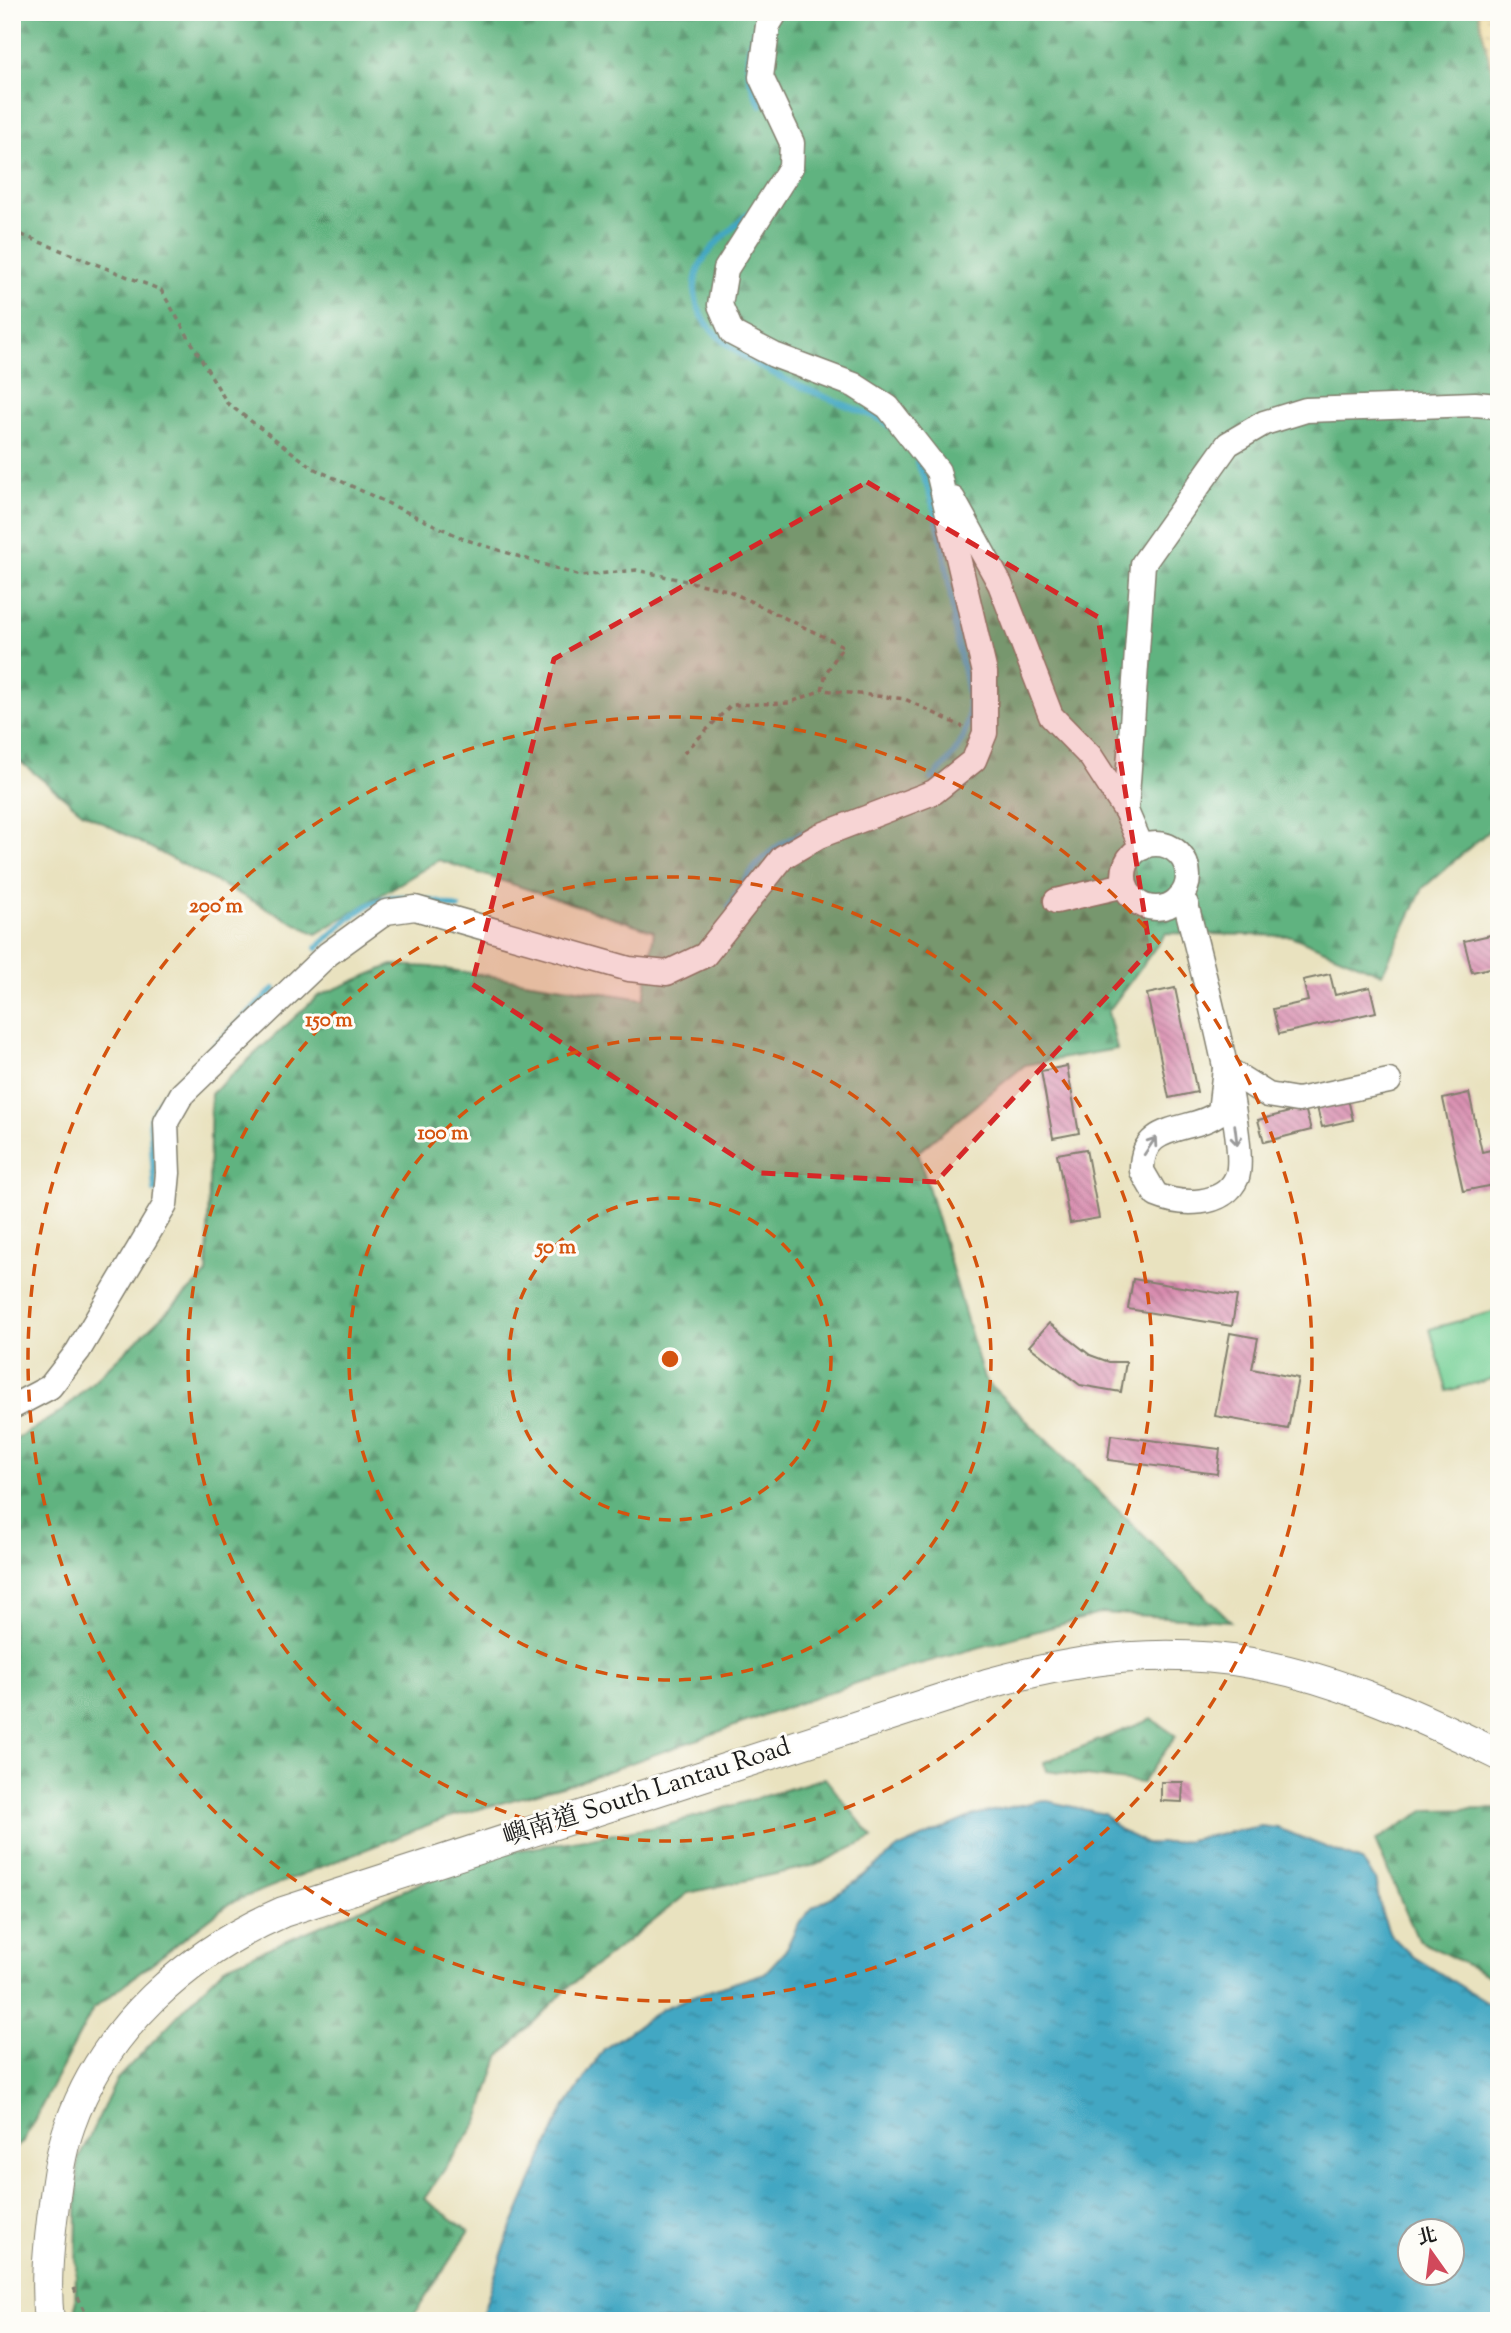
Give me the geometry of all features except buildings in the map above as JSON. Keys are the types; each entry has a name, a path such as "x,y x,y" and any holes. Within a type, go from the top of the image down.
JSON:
{"main road":[{"name":"嶼南道 South Lantau Road","path":"49,2321 46,2287 58,2170 70,2126 87,2085 128,2025 162,1988 203,1954 283,1912 987,1684 1090,1660 1171,1655 1233,1659 1279,1667 1381,1699 1499,1755"}],"street":[{"path":"776,12 768,25 761,77 792,143 792,167 726,269 720,304 732,333 774,355 854,385 888,407 914,436 938,471 1000,584 1051,716 1091,757 1126,811 1142,848"},
{"path":"1126,811 1143,564 1228,444 1264,423 1306,410 1475,404 1499,406"},
{"path":"12,1406 50,1387 78,1351 165,1205 169,1174 166,1122 182,1094 328,954 386,912 415,908 629,969 667,973 705,955 783,857 819,836 934,792 974,760 985,733 985,673 938,471"},
{"path":"1161,845 1171,848 1185,862 1188,881 1179,898 1163,908 1143,906 1135,901 1125,885 1127,863 1142,848 1161,845"},
{"path":"1056,901 1125,885"},
{"path":"1179,898 1186,904 1224,1068 1237,1135 1237,1178 1223,1193 1204,1202 1186,1203 1156,1195 1142,1171 1147,1149 1163,1132 1211,1119 1220,1112 1224,1068"},
{"path":"1224,1068 1268,1095 1298,1100 1389,1082"}],"path":[{"path":"12,231 161,290 227,403 313,468 464,539 580,576 636,570 727,590 843,646 826,673 822,690"},
{"path":"684,753 731,705 789,703 822,690 905,699 955,725"}],"highlighted area":[{"path":"867,482 1098,617 1150,950 936,1182 760,1173 472,984 554,659"}],"green space":[{"path":"12,12 1499,12 1499,822 1423,888 1382,974 1291,936 1166,933 1108,1012 1117,1049 1025,1065 918,1152 984,1379 1231,1621 1102,1613 870,1678 577,1782 443,1819 230,1903 93,2009 22,2143 12,2150 12,1442 63,1410 207,1274 211,1094 318,996 392,965 431,967 644,999 654,931 439,860 316,934 82,812 12,755"},
{"path":"1499,1310 1499,1377 1447,1391 1430,1329"},
{"path":"1152,1719 1176,1736 1142,1783 1046,1771 1044,1762"},
{"path":"825,1778 873,1838 816,1865 688,1893 570,1986 499,2057 479,2120 424,2199 469,2231 410,2321 75,2321 78,2160 117,2079 224,1967 484,1856 667,1825"},
{"path":"1499,1809 1499,1981 1418,1940 1375,1841 1426,1810"}],"sand":[{"path":"1478,12 1499,12 1499,102"}],"water":[{"path":"1043,1800 1104,1814 1121,1831 1146,1843 1172,1843 1261,1826 1277,1828 1362,1861 1375,1879 1382,1914 1390,1934 1411,1955 1499,2010 1499,2321 480,2321 508,2236 561,2114 604,2049 662,2009 765,1973 785,1951 797,1926 812,1908 847,1888 899,1848 974,1815"}],"waterway":[{"path":"759,20 750,43 748,63 751,83 761,105"},
{"path":"749,213 714,246 699,268 695,297 707,323 729,346 759,366 884,421 889,426"},
{"path":"917,462 939,526 969,701 968,720 962,739 952,756 932,779"},
{"path":"729,907 759,863 778,846 803,833"},
{"path":"317,948 351,917 380,900 412,897 458,908"},
{"path":"155,1191 150,1119 164,1094 274,989"}]}
